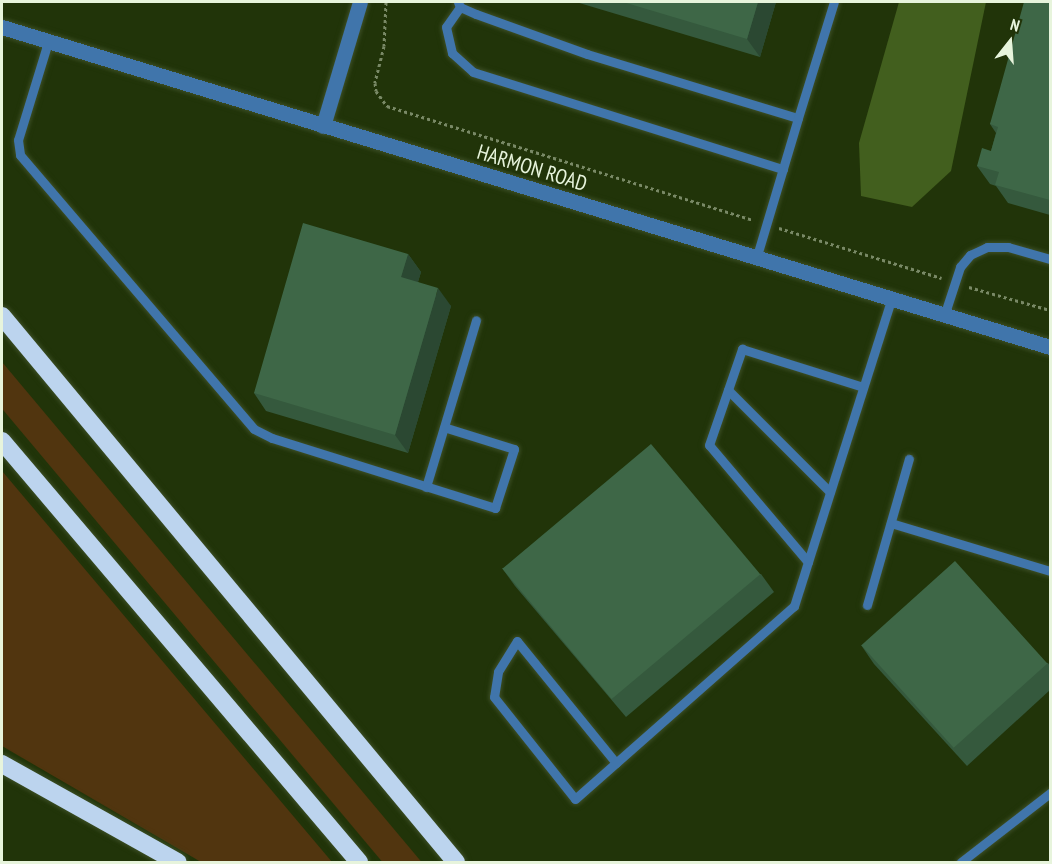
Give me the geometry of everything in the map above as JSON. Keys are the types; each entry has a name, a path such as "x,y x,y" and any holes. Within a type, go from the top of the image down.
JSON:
{"highway":[{"path":"2,316 456,862"},
{"path":"2,441 359,862"},
{"path":"2,764 177,862"}],"street":[{"path":"323,126 360,2"},
{"name":"HARMON ROAD","path":"2,27 1050,347"}],"lane":[{"path":"756,259 834,2"},
{"path":"783,169 473,72 452,53 446,27 459,4 587,54 798,118"},
{"path":"48,42 18,140 20,155 254,429 272,438 495,508 514,449 444,427"},
{"path":"944,316 960,267 970,255 987,247 1008,247 1050,259"},
{"path":"616,763 517,641 498,672 494,697 575,799 616,763 794,606 891,300"},
{"path":"426,487 476,320"},
{"path":"808,562 710,445 742,349 863,387"},
{"path":"728,390 830,492"},
{"path":"867,605 909,459"},
{"path":"891,523 1050,571"},
{"path":"961,862 1050,793"}],"path":[{"path":"386,2 384,46 375,83 376,91 387,106 1050,310"}],"shaded area":[{"path":"899,2 986,2 951,171 912,207 861,196 859,143"},
{"path":"2,362 422,862 382,862 2,409"},
{"path":"2,471 332,862 201,862 2,746"}],"building":[{"path":"623,2 758,2 747,39"},
{"path":"1024,2 1050,2 1050,200 995,185 999,172 977,166 982,148 991,151 998,127 990,124"},
{"path":"303,223 408,254 401,277 438,288 395,435 254,393"},
{"path":"651,444 760,574 612,699 502,569"},
{"path":"955,561 1047,664 954,748 861,645"}]}
